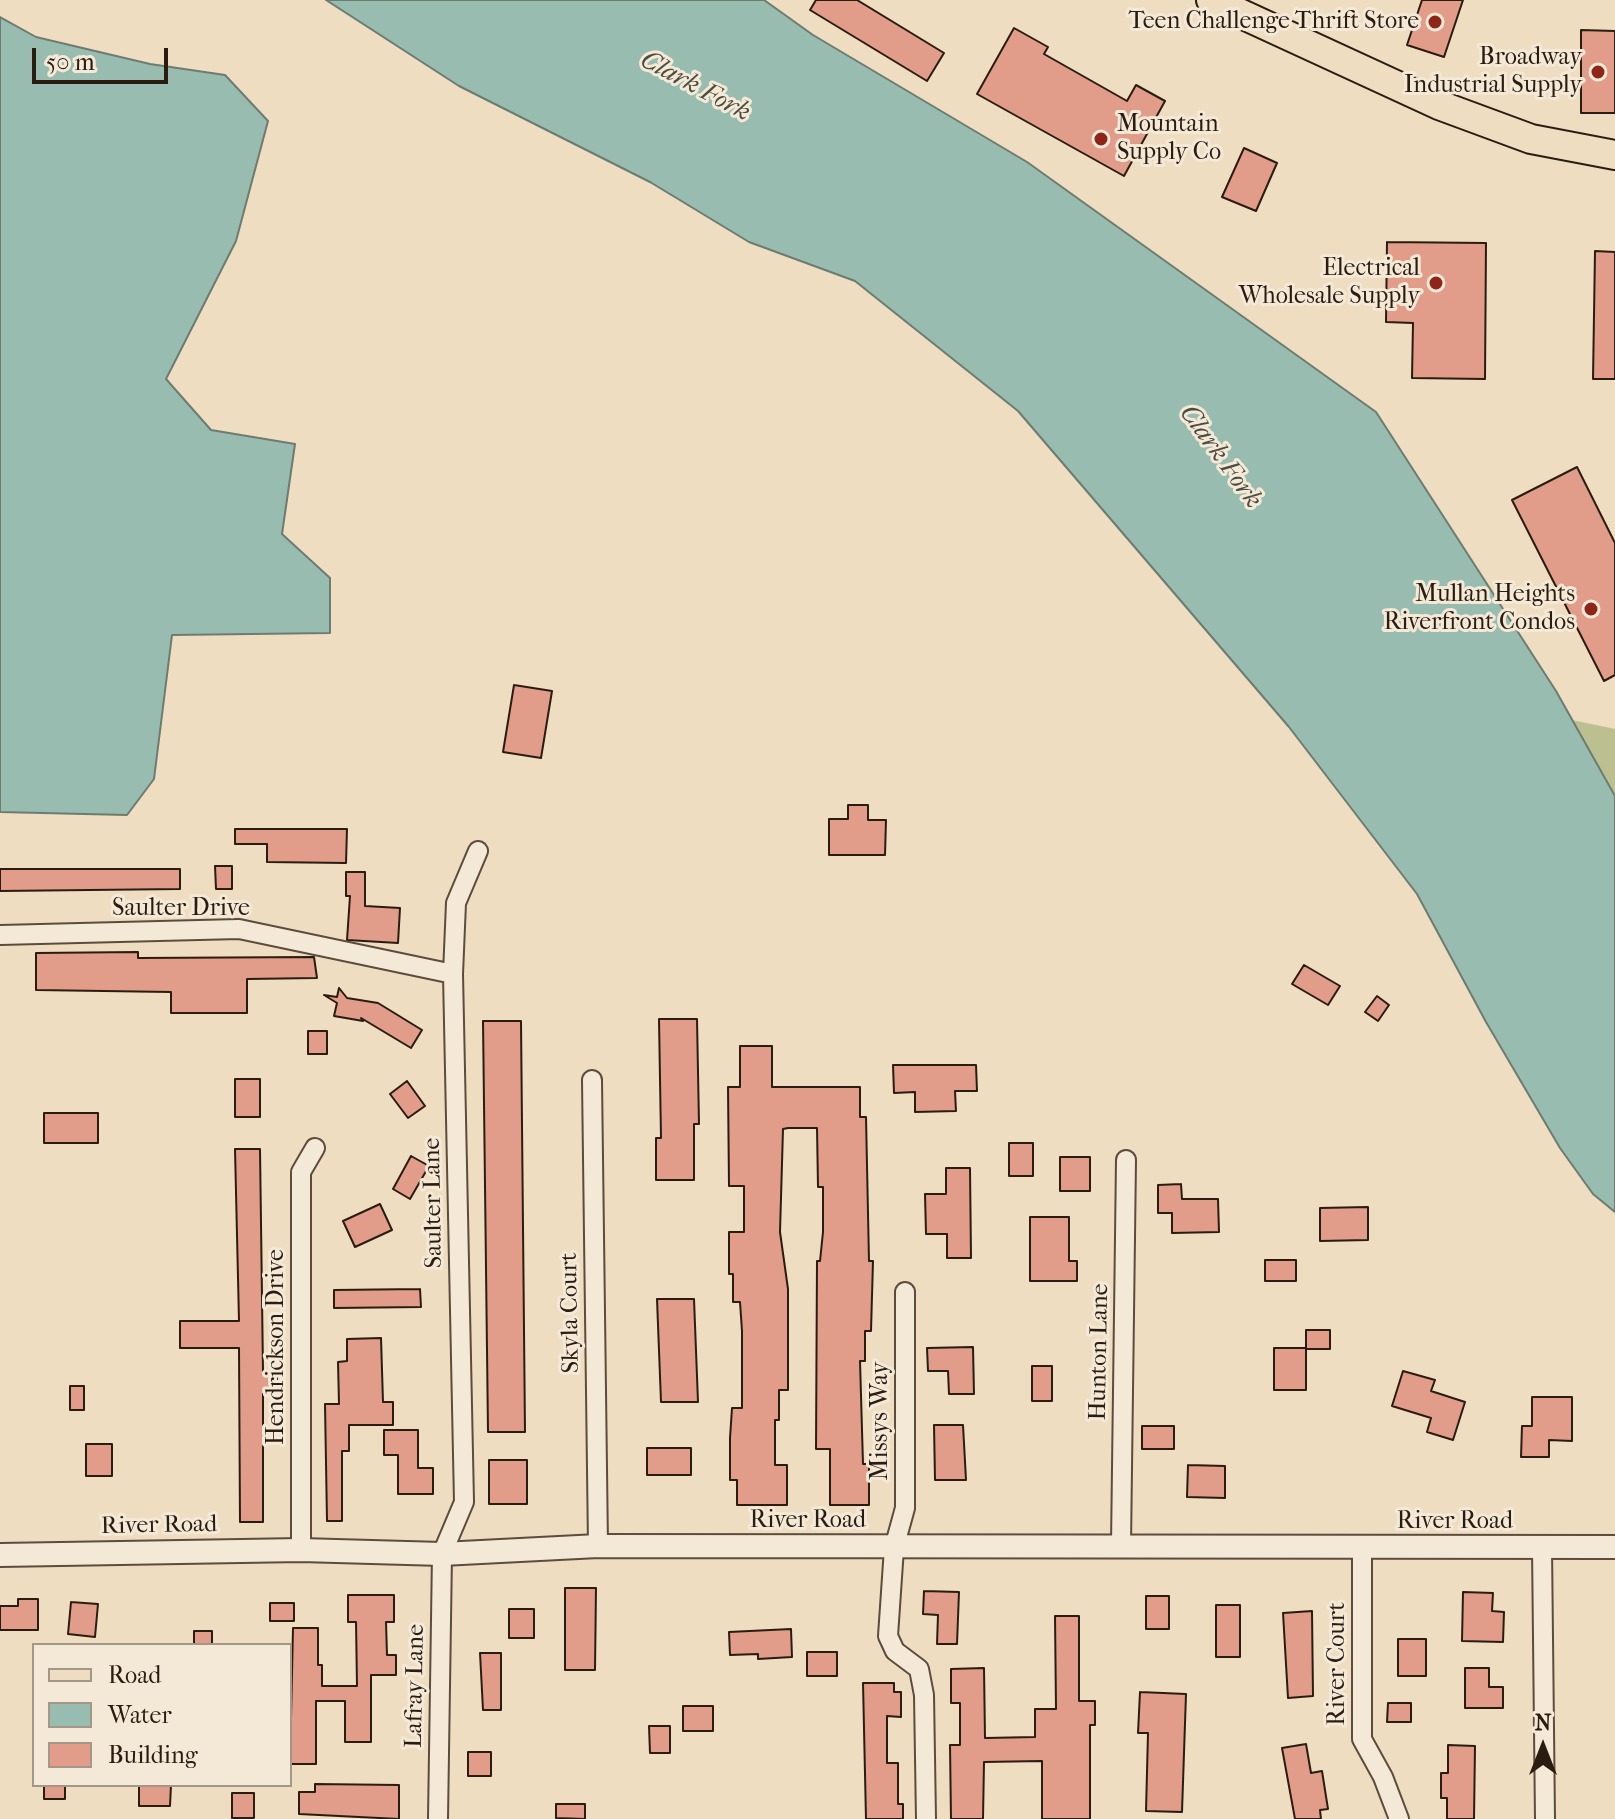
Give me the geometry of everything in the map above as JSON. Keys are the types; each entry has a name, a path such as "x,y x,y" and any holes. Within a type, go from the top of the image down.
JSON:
{"main road":[{"path":"1211,0 1439,105 1531,139 1615,155"}],"street":[{"name":"Saulter Lane","path":"442,1554 464,1502 453,974 456,903 478,851"},
{"name":"Saulter Drive","path":"0,935 239,929 453,974"},
{"name":"Skyla Court","path":"592,1080 598,1546"},
{"name":"Hendrickson Drive","path":"301,1550 301,1172 315,1148"},
{"name":"Hunton Lane","path":"1121,1545 1126,1160"},
{"name":"Missys Way","path":"905,1292 905,1508 894,1548 888,1636 895,1651 919,1669 924,1695 926,1819"},
{"name":"River Road","path":"0,1555 301,1550 442,1554 598,1546 1615,1547"},
{"path":"1542,1547 1545,1819"},
{"name":"River Court","path":"1362,1549 1362,1739 1383,1777 1399,1819"},
{"name":"Lafray Lane","path":"438,1819 442,1554"}],"green space":[{"path":"1572,720 1615,729 1615,796"}],"water":[{"name":"Clark Fork","path":"326,0 764,0 813,35 1027,162 1376,412 1556,691 1615,796 1615,1212 1593,1194 1560,1148 1486,1022 1417,894 1289,727 1018,411 855,281 749,242 650,182 459,86"},
{"path":"0,17 36,37 150,64 225,75 268,121 236,241 166,379 211,430 295,444 282,534 330,578 330,633 172,635 154,779 127,815 0,812"}],"building":[{"path":"816,0 857,0 944,53 927,81 810,10"},
{"name":"Teen Challenge Thrift Store","path":"1422,0 1463,0 1444,57 1407,45"},
{"name":"Mountain Supply Co","path":"1014,28 1048,47 1044,54 1127,101 1136,85 1165,101 1124,176 977,94"},
{"name":"Broadway Industrial Supply","path":"1581,30 1615,31 1615,113 1581,113"},
{"path":"1244,148 1277,163 1256,211 1222,197"},
{"name":"Electrical Wholesale Supply","path":"1387,242 1486,243 1485,379 1412,378 1413,323 1386,322"},
{"path":"1595,251 1615,252 1615,379 1593,379"},
{"name":"Mullan Heights Riverfront Condos","path":"1577,467 1615,543 1615,675 1604,681 1512,500"},
{"path":"514,685 552,691 541,758 503,752"},
{"path":"848,805 868,805 868,820 886,820 885,855 829,855 829,819 848,819"},
{"path":"235,829 347,829 346,863 267,862 267,844 235,844"},
{"path":"215,866 232,866 232,889 216,889"},
{"path":"0,869 180,869 180,889 0,891"},
{"path":"346,872 365,872 365,906 400,908 398,943 347,940 350,896 346,896"},
{"path":"138,952 138,958 314,957 317,978 247,979 247,1013 171,1013 171,992 36,990 36,953"},
{"path":"1304,965 1340,986 1328,1005 1292,984"},
{"path":"339,988 347,998 378,1003 422,1030 411,1048 361,1018 363,1021 334,1016 337,1003 324,995 337,997"},
{"path":"1377,996 1389,1005 1378,1021 1365,1012"},
{"path":"659,1019 697,1019 699,1124 694,1124 694,1180 656,1180 656,1138 661,1138"},
{"path":"483,1021 521,1021 525,1432 488,1432"},
{"path":"308,1031 327,1031 327,1054 308,1054"},
{"path":"740,1046 772,1046 772,1087 860,1087 860,1117 866,1117 869,1261 873,1261 871,1331 865,1331 865,1361 860,1361 863,1464 869,1464 869,1505 830,1505 830,1449 816,1449 817,1261 820,1261 823,1232 823,1187 818,1187 817,1128 788,1128 783,1129 780,1232 788,1289 788,1390 779,1390 779,1420 775,1420 775,1465 787,1465 787,1505 737,1505 737,1480 730,1480 730,1438 732,1408 742,1408 742,1331 740,1302 733,1302 733,1274 729,1274 729,1232 744,1232 744,1186 729,1186 728,1087 740,1087"},
{"path":"893,1065 976,1065 977,1091 955,1091 956,1111 915,1112 915,1092 894,1093"},
{"path":"235,1079 260,1079 260,1117 235,1117"},
{"path":"407,1081 425,1106 408,1118 390,1094"},
{"path":"44,1113 98,1113 98,1143 44,1143"},
{"path":"1009,1143 1033,1143 1033,1176 1009,1176"},
{"path":"235,1149 260,1149 263,1371 277,1371 277,1394 263,1394 263,1522 240,1522 239,1348 180,1348 180,1321 239,1321"},
{"path":"411,1156 429,1166 410,1199 393,1189"},
{"path":"1060,1157 1090,1157 1090,1191 1060,1191"},
{"path":"946,1168 970,1168 971,1258 947,1258 947,1234 926,1234 925,1194 946,1194"},
{"path":"1181,1184 1182,1199 1218,1199 1219,1232 1172,1233 1172,1213 1158,1213 1158,1185"},
{"path":"380,1204 392,1230 355,1247 343,1221"},
{"path":"1368,1207 1368,1240 1320,1241 1320,1208"},
{"path":"1030,1217 1069,1217 1069,1261 1077,1261 1077,1281 1030,1281"},
{"path":"1265,1260 1296,1260 1296,1281 1265,1281"},
{"path":"420,1289 421,1307 334,1308 334,1290"},
{"path":"657,1299 694,1299 698,1402 661,1402"},
{"path":"1306,1330 1330,1330 1330,1349 1306,1349 1306,1390 1274,1390 1274,1348 1306,1348"},
{"path":"381,1338 383,1402 393,1402 393,1425 349,1425 349,1451 342,1451 342,1521 327,1521 325,1404 339,1404 338,1362 347,1361 347,1339"},
{"path":"973,1347 974,1394 949,1394 948,1371 928,1371 927,1348"},
{"path":"1032,1366 1052,1366 1052,1401 1032,1401"},
{"path":"1403,1371 1435,1380 1431,1391 1465,1402 1453,1440 1427,1432 1431,1418 1392,1406"},
{"path":"70,1386 84,1386 84,1410 70,1410"},
{"path":"1532,1397 1572,1397 1572,1441 1549,1440 1549,1457 1521,1457 1522,1426 1532,1426"},
{"path":"934,1425 963,1425 966,1480 935,1480"},
{"path":"1142,1426 1174,1426 1174,1449 1142,1449"},
{"path":"384,1430 418,1430 418,1468 433,1468 433,1494 398,1494 398,1455 384,1455"},
{"path":"86,1444 112,1444 112,1476 86,1476"},
{"path":"647,1448 691,1448 691,1475 647,1475"},
{"path":"489,1460 527,1460 527,1504 489,1504"},
{"path":"1188,1465 1225,1466 1225,1498 1187,1497"},
{"path":"565,1588 596,1588 595,1670 565,1670"},
{"path":"924,1591 959,1592 957,1644 937,1644 938,1615 923,1614"},
{"path":"1463,1592 1493,1593 1492,1611 1504,1612 1503,1642 1462,1641"},
{"path":"348,1595 394,1595 394,1622 386,1622 387,1655 396,1655 396,1675 371,1675 371,1742 345,1742 345,1701 316,1701 316,1764 292,1764 293,1628 318,1628 318,1665 322,1665 322,1686 357,1686 356,1622 348,1622"},
{"path":"1146,1596 1169,1596 1169,1629 1146,1629"},
{"path":"18,1599 38,1599 38,1630 0,1630 0,1606 18,1606"},
{"path":"71,1602 98,1604 95,1637 68,1634"},
{"path":"270,1603 294,1603 294,1621 270,1621"},
{"path":"1216,1605 1240,1605 1240,1657 1216,1657"},
{"path":"509,1609 534,1609 534,1638 509,1638"},
{"path":"1312,1611 1313,1696 1288,1698 1283,1613"},
{"path":"1055,1616 1079,1616 1079,1701 1095,1701 1095,1725 1090,1725 1090,1819 1042,1819 1042,1761 984,1762 983,1819 951,1819 950,1745 960,1745 960,1703 951,1703 951,1669 984,1668 985,1738 1035,1737 1035,1709 1056,1709"},
{"path":"791,1629 792,1657 758,1659 758,1654 730,1655 729,1632"},
{"path":"194,1631 212,1631 212,1643 194,1643"},
{"path":"1398,1639 1426,1639 1426,1676 1398,1676"},
{"path":"807,1652 837,1652 837,1676 807,1676"},
{"path":"480,1653 501,1653 501,1710 483,1710"},
{"path":"1465,1668 1489,1668 1489,1687 1503,1687 1503,1708 1465,1708"},
{"path":"863,1683 894,1683 894,1692 901,1692 901,1717 887,1716 887,1763 898,1763 898,1804 903,1804 903,1819 866,1819"},
{"path":"1140,1692 1186,1694 1182,1812 1146,1811 1148,1733 1138,1733"},
{"path":"1388,1703 1411,1703 1411,1722 1387,1722"},
{"path":"683,1706 713,1706 713,1731 683,1731"},
{"path":"649,1726 670,1726 670,1753 650,1753"},
{"path":"1306,1744 1311,1773 1322,1771 1328,1809 1320,1810 1321,1819 1295,1819 1282,1748"},
{"path":"1448,1745 1475,1746 1474,1819 1447,1819 1447,1798 1441,1798 1441,1773 1448,1773"},
{"path":"468,1752 491,1752 491,1776 468,1776"},
{"path":"315,1784 399,1785 399,1819 299,1814 299,1792 315,1792"},
{"path":"44,1787 65,1787 65,1799 44,1799"},
{"path":"139,1787 171,1787 170,1806 139,1806"},
{"path":"232,1793 254,1793 254,1818 232,1818"},
{"path":"556,1804 585,1804 585,1819 556,1818"}],"place":[{"name":"Teen Challenge Thrift Store","path":"1435,22"},
{"name":"Broadway Industrial Supply","path":"1598,72"},
{"name":"Mountain Supply Co","path":"1101,139"},
{"name":"Electrical Wholesale Supply","path":"1436,283"},
{"name":"Mullan Heights Riverfront Condos","path":"1591,609"}]}
